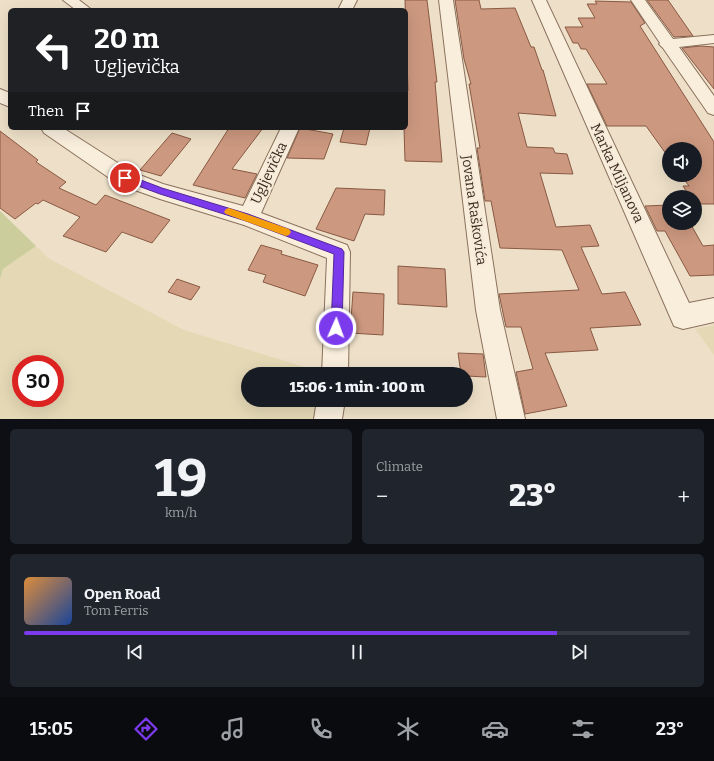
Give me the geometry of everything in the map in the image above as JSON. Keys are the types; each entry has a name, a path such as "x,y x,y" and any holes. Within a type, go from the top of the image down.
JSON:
{"street":[{"path":"70,0 82,8"},
{"name":"Jovana Raškovića","path":"446,0 488,310 510,419"},
{"name":"Marka Miljanova","path":"539,0 683,317 714,310"},
{"path":"638,0 667,44 714,109"},
{"path":"667,44 714,39"},
{"name":"Ugljevička","path":"53,130 125,178 160,191 248,217 339,252 335,367"},
{"name":"Ugljevička","path":"248,217 289,130"},
{"path":"328,419 330,407"}],"shaded area":[{"path":"36,246 48,258 184,330 304,367 241,367 241,407 317,407 314,419 0,419 0,279 3,269"},
{"path":"714,325 714,355 695,329"}],"green space":[{"path":"0,211 36,246 3,269 0,279"}],"building":[{"path":"405,0 427,0 437,82 435,82 442,162 405,161 404,130 408,130 408,8 405,8"},
{"path":"455,0 479,0 481,9 515,8 531,47 534,47 543,70 556,116 518,113 527,147 553,148 555,153 567,154 573,174 540,173 556,227 590,225 599,246 581,247 602,294 625,292 641,325 590,328 598,350 545,353 567,406 525,414 516,372 533,369 521,327 506,327 499,294 579,290 562,250 500,248 491,201 485,201 477,148 480,148 469,84 471,84 464,59"},
{"path":"647,0 668,0 693,36 674,37"},
{"path":"595,1 631,2 645,23 640,26 714,142 714,204 702,204 702,190 686,190 683,186 689,186 686,182 702,182 702,142 662,142 662,148 646,126 607,126 587,84 607,84 586,49 581,49 578,43 573,43 565,27 583,27 578,18 595,18 587,4 597,4"},
{"path":"700,46 714,47 714,89 682,48"},
{"path":"228,130 261,130 232,169 257,174 245,198 193,185"},
{"path":"299,130 311,130 333,134 324,159 287,158"},
{"path":"343,130 370,130 366,145 340,142"},
{"path":"0,131 38,160 36,162 66,182 59,188 96,205 105,195 170,220 152,243 122,232 106,252 63,236 80,217 43,200 38,204 36,203 15,219 0,208"},
{"path":"172,133 191,139 161,176 140,170"},
{"path":"336,188 385,190 384,215 365,214 354,241 316,229"},
{"path":"662,205 662,230 694,230 703,246 714,245 714,275 690,276 665,231 657,231 645,206"},
{"path":"261,245 282,251 281,254 318,265 305,296 263,282 266,275 248,270"},
{"path":"398,266 445,269 447,307 398,304"},
{"path":"177,279 200,287 191,300 168,292"},
{"path":"353,292 384,294 383,335 350,333"},
{"path":"458,353 483,354 486,377 473,376 473,367 460,367"}],"slow traffic":[{"path":"229,212 248,217 286,232"}],"route":[{"path":"125,178 160,191 248,217 339,252 336,328"}]}
